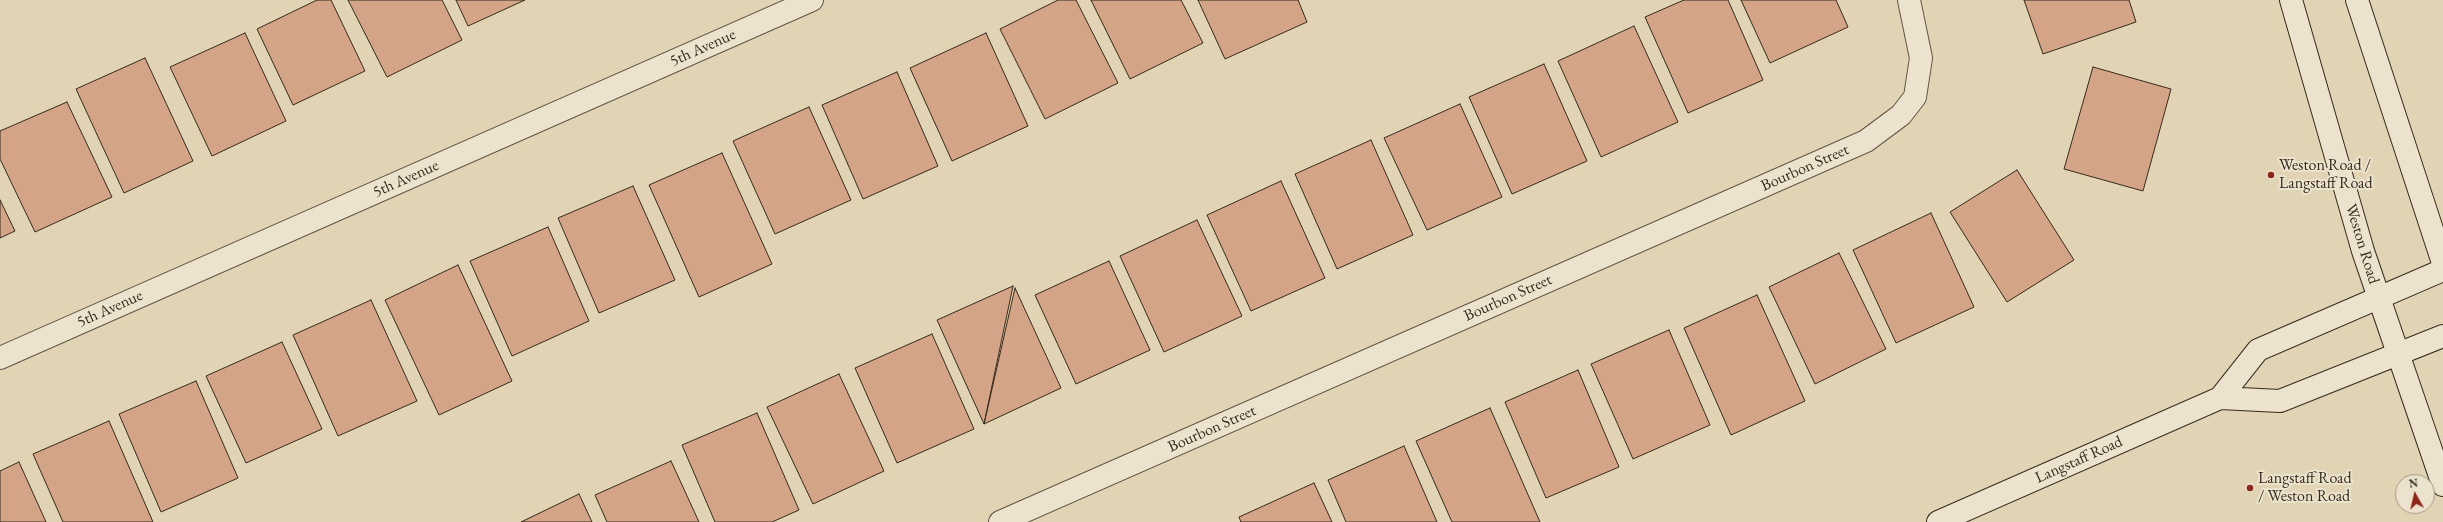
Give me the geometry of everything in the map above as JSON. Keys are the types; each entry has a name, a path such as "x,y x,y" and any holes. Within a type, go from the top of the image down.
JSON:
{"street":[{"name":"5th Avenue","path":"0,358 812,0"},
{"name":"Bourbon Street","path":"1000,522 1866,141 1901,115 1915,97 1921,58 1910,0"},
{"name":"Weston Road","path":"2291,0 2363,251 2443,485"},
{"path":"2357,0 2443,263"},
{"name":"Langstaff Road","path":"2220,398 2258,350 2443,270"},
{"name":"Langstaff Road","path":"1938,522 2220,398 2280,402 2443,336"}],"building":[{"path":"317,0 331,0 365,71 293,105 257,29"},
{"path":"348,0 442,0 462,40 387,77"},
{"path":"456,0 525,0 468,26"},
{"path":"1058,0 1076,0 1118,83 1045,119 1000,29"},
{"path":"1091,0 1181,0 1203,43 1130,79"},
{"path":"1198,0 1298,0 1307,22 1225,59"},
{"path":"1684,0 1728,0 1763,80 1688,113 1645,17"},
{"path":"1741,0 1836,0 1848,27 1770,63"},
{"path":"2024,0 2129,0 2136,22 2043,54"},
{"path":"1634,26 1678,122 1601,157 1558,61"},
{"path":"245,33 286,121 212,156 170,67"},
{"path":"986,33 1028,126 952,161 910,68"},
{"path":"145,58 193,161 124,193 76,89"},
{"path":"1544,64 1587,161 1512,194 1469,97"},
{"path":"2093,67 2171,89 2143,191 2064,169"},
{"path":"897,72 938,166 863,199 822,105"},
{"path":"67,102 112,197 35,232 0,159 0,131"},
{"path":"1460,104 1502,197 1427,230 1384,138"},
{"path":"809,107 851,200 775,234 733,141"},
{"path":"1371,140 1413,235 1337,269 1295,174"},
{"path":"722,153 772,264 699,297 649,185"},
{"path":"2017,170 2074,260 2007,302 1950,212"},
{"path":"1281,181 1325,278 1251,311 1207,215"},
{"path":"633,186 675,280 599,313 558,218"},
{"path":"0,200 15,231 0,238"},
{"path":"1931,213 1974,307 1896,343 1853,250"},
{"path":"1197,220 1242,316 1164,352 1120,256"},
{"path":"548,227 589,321 512,356 470,261"},
{"path":"1839,253 1886,349 1815,384 1769,287"},
{"path":"1109,261 1150,350 1076,384 1035,295"},
{"path":"458,265 512,381 439,415 385,300"},
{"path":"1013,286 984,424 937,320"},
{"path":"1015,288 1061,388 984,424"},
{"path":"1757,295 1805,401 1731,435 1684,328"},
{"path":"371,300 417,401 338,436 293,335"},
{"path":"1669,330 1710,425 1633,459 1591,364"},
{"path":"932,334 974,429 897,463 855,368"},
{"path":"282,342 322,429 246,463 206,376"},
{"path":"1578,370 1619,467 1546,498 1505,402"},
{"path":"839,374 884,471 813,504 767,407"},
{"path":"196,381 238,478 161,512 119,414"},
{"path":"1490,408 1540,522 1452,522 1416,441"},
{"path":"757,413 799,510 772,522 715,522 682,445"},
{"path":"109,421 153,522 63,522 33,454"},
{"path":"1404,446 1437,522 1346,522 1328,480"},
{"path":"671,461 699,522 607,522 595,495"},
{"path":"19,462 46,522 0,522 0,471"},
{"path":"1314,483 1332,522 1241,522 1239,517"},
{"path":"579,494 592,522 521,522"}],"place":[{"name":"Weston Road / Langstaff Road","path":"2271,175"},
{"name":"Langstaff Road / Weston Road","path":"2250,488"}]}
